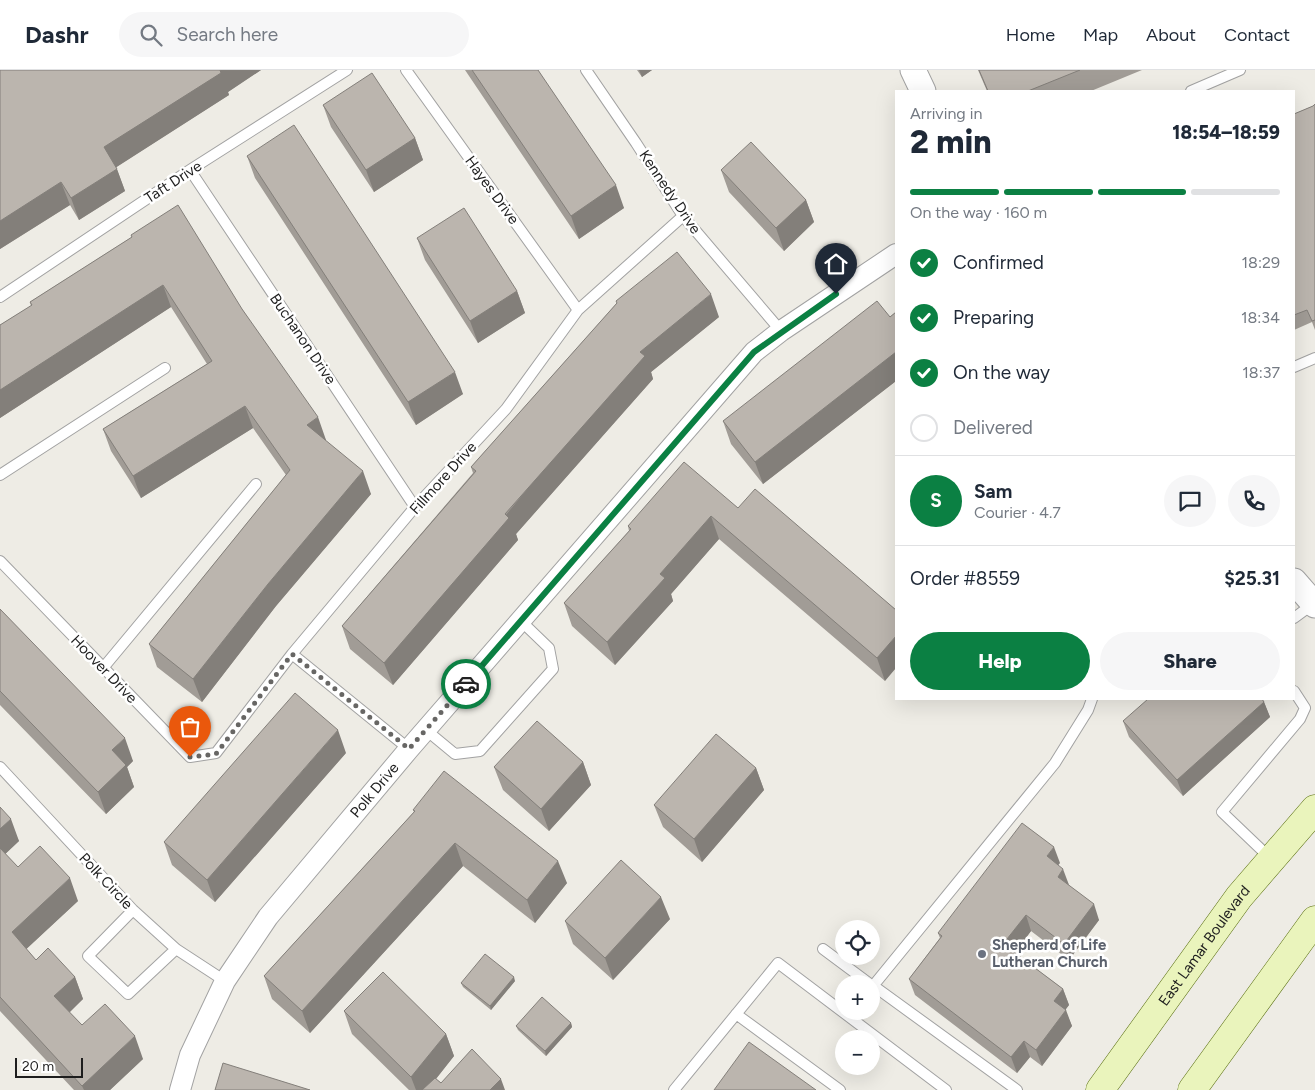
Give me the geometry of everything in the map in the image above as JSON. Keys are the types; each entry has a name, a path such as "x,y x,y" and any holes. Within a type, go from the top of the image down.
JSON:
{"main road":[{"name":"East Lamar Boulevard","path":"1100,1090 1239,897 1315,809"},
{"path":"1192,1090 1315,920"}],"street":[{"path":"913,70 923,90"},
{"name":"Polk Drive","path":"180,1090 190,1054 225,981 268,916 409,749 754,352 781,331 895,255"},
{"path":"1295,582 1314,604"}],"lane":[{"name":"Taft Drive","path":"0,297 190,170 347,70"},
{"name":"Hayes Drive","path":"406,70 578,310"},
{"name":"Kennedy Drive","path":"586,70 683,216 781,331"},
{"path":"1193,90 1240,70"},
{"name":"Buchanon Drive","path":"190,170 415,507"},
{"name":"Fillmore Drive","path":"216,754 292,654 415,507 506,409 578,310 683,216"},
{"path":"1295,368 1315,358"},
{"path":"0,475 165,368"},
{"path":"103,668 256,484"},
{"name":"Hoover Drive","path":"0,561 190,757 216,754"},
{"path":"1295,617 1314,604"},
{"path":"426,730 455,754 480,751 498,733 553,669 549,648 521,621"},
{"path":"292,654 409,749"},
{"path":"1272,860 1222,812 1300,719 1305,708 1295,693"},
{"path":"880,975 1055,763 1088,710 1092,700"},
{"name":"Polk Circle","path":"0,767 133,910 176,949 225,981"},
{"path":"133,910 88,956 128,994 176,949"},
{"path":"823,949 858,975"},
{"path":"674,1090 778,963 946,1090"},
{"path":"880,991 1004,1087 1018,1090"},
{"path":"736,1014 840,1090"}],"building":[{"path":"0,70 220,70 221,73 104,147 117,169 71,198 61,182 0,221"},
{"path":"472,70 538,70 616,185 571,216"},
{"path":"979,70 1080,70 1030,90 988,90"},
{"path":"372,73 415,138 366,170 323,105"},
{"path":"1315,104 1315,320 1312,321 1307,310 1295,315 1295,114"},
{"path":"294,125 455,372 408,402 247,156"},
{"path":"751,142 806,200 776,228 721,170"},
{"path":"178,205 242,309 318,417 307,425 363,471 268,584 193,679 149,644 290,470 245,406 133,476 103,429 212,361 163,285 0,390 0,325 32,305 30,302 132,237 131,235"},
{"path":"464,208 517,291 470,321 417,238"},
{"path":"677,252 711,294 640,352 645,356 505,514 509,518 384,663 342,626 476,471 471,467 617,303 616,301"},
{"path":"877,301 890,317 895,313 895,353 755,462 723,421"},
{"path":"684,462 738,508 755,489 895,609 895,637 877,658 711,516 660,574 665,578 607,642 564,603 631,529 628,526"},
{"path":"0,609 125,738 112,750 126,765 98,792 0,691"},
{"path":"295,693 338,730 207,880 164,842"},
{"path":"1147,700 1263,700 1264,702 1177,780 1123,721"},
{"path":"537,721 583,762 541,809 494,767"},
{"path":"716,734 756,768 694,839 654,805"},
{"path":"444,771 558,861 527,900 455,843 302,1011 264,976 415,811 413,810"},
{"path":"0,807 11,819 0,829"},
{"name":"Shepherd of Life Lutheran Church","path":"1022,823 1054,847 1047,856 1063,869 1058,877 1094,904 1064,944 1026,915 1003,944 1063,989 1054,1001 1066,1010 1036,1050 1024,1041 1011,1057 909,979 942,936 938,933"},
{"path":"40,846 70,878 12,932 36,960 48,948 75,977 54,996 82,1025 105,1004 135,1036 82,1086 0,997 0,848 18,867"},
{"path":"621,860 661,897 605,958 565,921"},
{"path":"485,954 514,977 490,1006 461,983"},
{"path":"383,972 446,1034 411,1077 344,1011"},
{"path":"542,997 571,1023 545,1051 516,1026"},
{"path":"749,1042 816,1090 714,1090"},
{"path":"472,1049 501,1079 490,1090 422,1090 435,1078 441,1083"},
{"path":"223,1063 310,1090 215,1090"}],"way so far":[{"path":"190,757 216,754 292,654 409,749 466,684"}],"place":[{"name":"Shepherd of Life Lutheran Church","path":"982,954"}],"route":[{"path":"466,684 754,352 781,331 836,294"}]}
